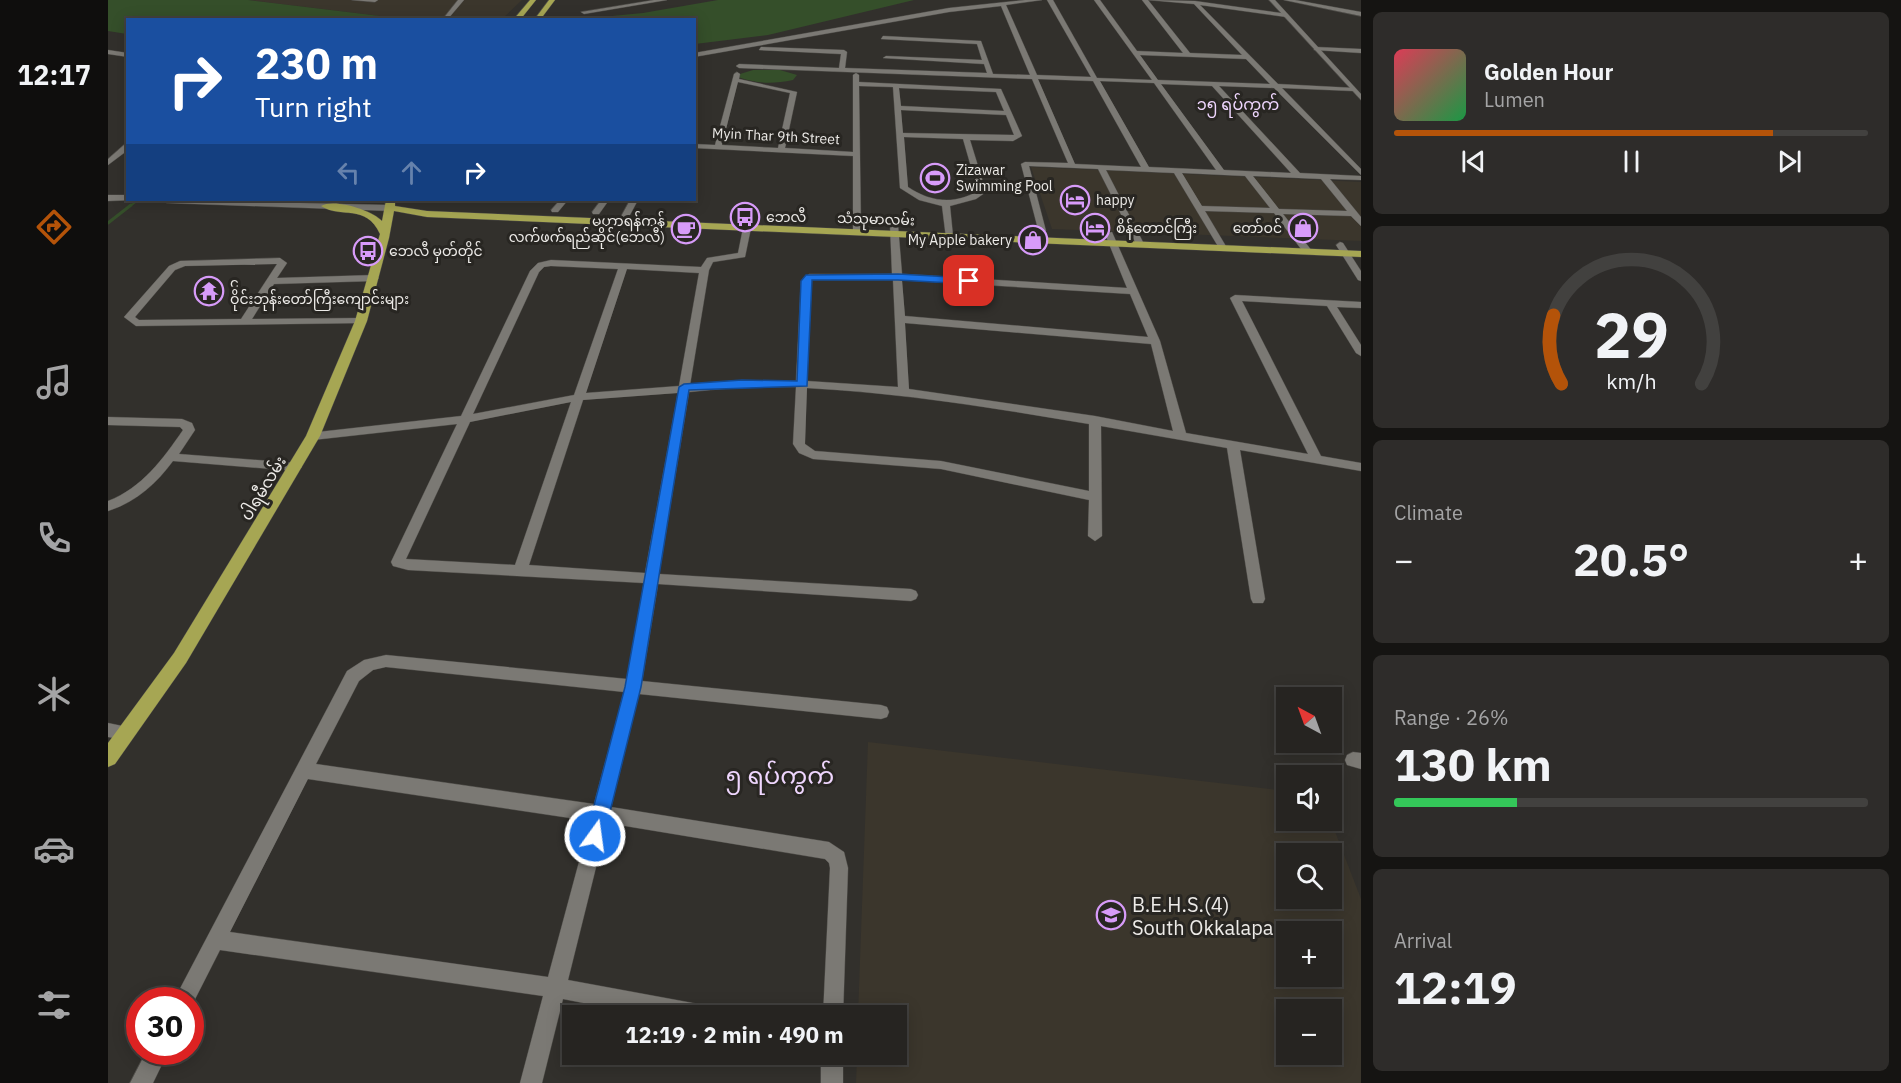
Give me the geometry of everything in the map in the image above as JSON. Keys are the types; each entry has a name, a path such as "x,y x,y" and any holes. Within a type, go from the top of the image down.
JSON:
{"main road":[{"path":"518,18 533,0"},
{"path":"539,18 552,0"},
{"path":"326,206 349,201"},
{"name":"သံသုမာလမ်း","path":"391,204 624,218 1111,239 1220,243 1300,242 1361,254"},
{"name":"ပါရမီလမ်း","path":"108,758 180,658 313,436 361,321 374,278 391,204"},
{"path":"326,206 350,209 375,218 381,222 385,234 395,225"},
{"path":"405,221 426,207"},
{"name":"သံသုမာလမ်း","path":"426,207 596,212 624,218"},
{"name":"သံသုမာလမ်း","path":"716,222 747,228 857,228"},
{"name":"သံသုမာလမ်း","path":"949,232 1042,231 1111,239"},
{"name":"သံသုမာလမ်း","path":"1220,243 1307,251 1361,246"}],"street":[{"path":"355,0 375,0"},
{"path":"446,18 461,0"},
{"path":"634,0 643,3"},
{"path":"584,12 664,0"},
{"path":"696,55 949,10 1040,0"},
{"path":"1050,0 1146,168"},
{"path":"1097,0 1222,172"},
{"path":"1145,0 1188,55"},
{"path":"1151,0 1196,3 1286,15"},
{"path":"1272,0 1361,98"},
{"path":"1287,0 1361,14"},
{"path":"1196,3 1361,176"},
{"path":"1003,4 1072,165"},
{"path":"881,22 886,71"},
{"path":"883,38 979,42 991,76"},
{"path":"732,48 844,51 842,70"},
{"path":"718,147 746,48"},
{"path":"1316,49 1361,51"},
{"path":"108,52 126,55"},
{"path":"1135,53 1249,57"},
{"path":"885,58 986,62"},
{"path":"740,66 1353,89"},
{"path":"856,70 857,228"},
{"path":"736,80 794,92 781,150"},
{"path":"1213,83 1297,175"},
{"path":"856,84 996,89 1001,91 1017,138 901,135"},
{"path":"896,86 904,188 914,195 946,204 973,199 982,192 966,137"},
{"path":"897,108 1008,113"},
{"name":"Myin Thar 9th Street","path":"696,146 856,154"},
{"path":"108,163 126,148"},
{"path":"1042,231 1025,164 1361,176"},
{"path":"1100,166 1138,240"},
{"path":"1176,170 1220,243"},
{"path":"1247,173 1307,251"},
{"path":"1323,176 1361,223"},
{"name":"သံသုမာလမ်း","path":"194,201 326,206 391,204"},
{"path":"555,210 563,201"},
{"path":"596,212 604,201"},
{"path":"624,218 633,201"},
{"path":"946,204 949,232"},
{"path":"1199,208 1354,214"},
{"path":"531,1083 633,687 704,270 710,260 742,255 747,228"},
{"path":"894,229 904,391"},
{"path":"1111,239 1155,341 1180,434"},
{"path":"1342,249 1361,278"},
{"path":"244,323 282,263 276,260 183,263 172,268 129,317 136,323 244,323 361,321"},
{"path":"704,270 541,265 535,271 398,562 408,565 911,595"},
{"path":"520,570 623,267"},
{"path":"1095,496 941,465 813,455 803,450 799,444 806,281 809,278 898,277 1134,291"},
{"path":"271,281 374,278"},
{"path":"1316,458 1235,298 1361,305"},
{"path":"1329,302 1361,353"},
{"path":"899,319 1155,341"},
{"path":"313,436 466,419 579,397 684,387 803,384 904,391 1180,434 1361,467"},
{"path":"1095,420 1095,536"},
{"path":"108,421 182,423 188,426 189,430 171,457 133,496 108,506"},
{"path":"1233,445 1258,598"},
{"path":"171,457 296,467"},
{"path":"191,987 353,676 369,665 386,661 881,712"},
{"path":"108,730 126,733"},
{"path":"304,770 601,814 829,851 837,858 839,868 833,1005"},
{"path":"216,940 556,988 649,1005"},
{"path":"141,1083 150,1065"},
{"path":"832,1065 832,1083"}],"shaded area":[{"path":"108,0 248,0 397,18 126,18 126,34 108,31"},
{"path":"248,0 522,0 503,18 397,18"},
{"path":"718,0 914,0 768,35 696,44 696,18 591,18 643,13"},
{"path":"753,70 780,70 797,75 793,80 772,83 738,77 740,74"},
{"path":"1031,167 1361,182 1361,241 1052,229"},
{"name":"B.E.H.S.(4) South Okkalapa","path":"868,742 1276,790 1276,831 1335,831 1339,843 1276,843 1276,909 1342,909 1342,850 1361,899 1361,1083 856,1083 857,1065 907,1065 907,1005 858,1005"}],"waterway":[{"path":"129,207 137,201"},
{"path":"108,223 131,205"}],"place":[{"name":"Zizawar Swimming Pool","path":"935,178"},
{"name":"happy","path":"1075,200"},
{"name":"ဘေလီ","path":"745,217"},
{"name":"စိန်တောင်ကြီး","path":"1095,228"},
{"name":"တော်ဝင်","path":"1303,228"},
{"name":"မဟာရန်ကုန် လက်ဖက်ရည်ဆိုင်(ဘေလီ)","path":"686,229"},
{"name":"My Apple bakery","path":"1033,240"},
{"name":"ဘေလီ မှတ်တိုင်","path":"368,251"},
{"name":"၄ ဝိုင်းဘုန်းတော်ကြီးကျောင်းများ","path":"209,291"},
{"name":"B.E.H.S.(4) South Okkalapa","path":"1111,915"}],"district":[{"name":"၁၅ ရပ်ကွက်","path":"1238,104"},
{"name":"၅ ရပ်ကွက်","path":"780,775"}],"route":[{"path":"595,836 633,687 684,387 803,384 806,281 809,278 898,277 969,281"}]}
